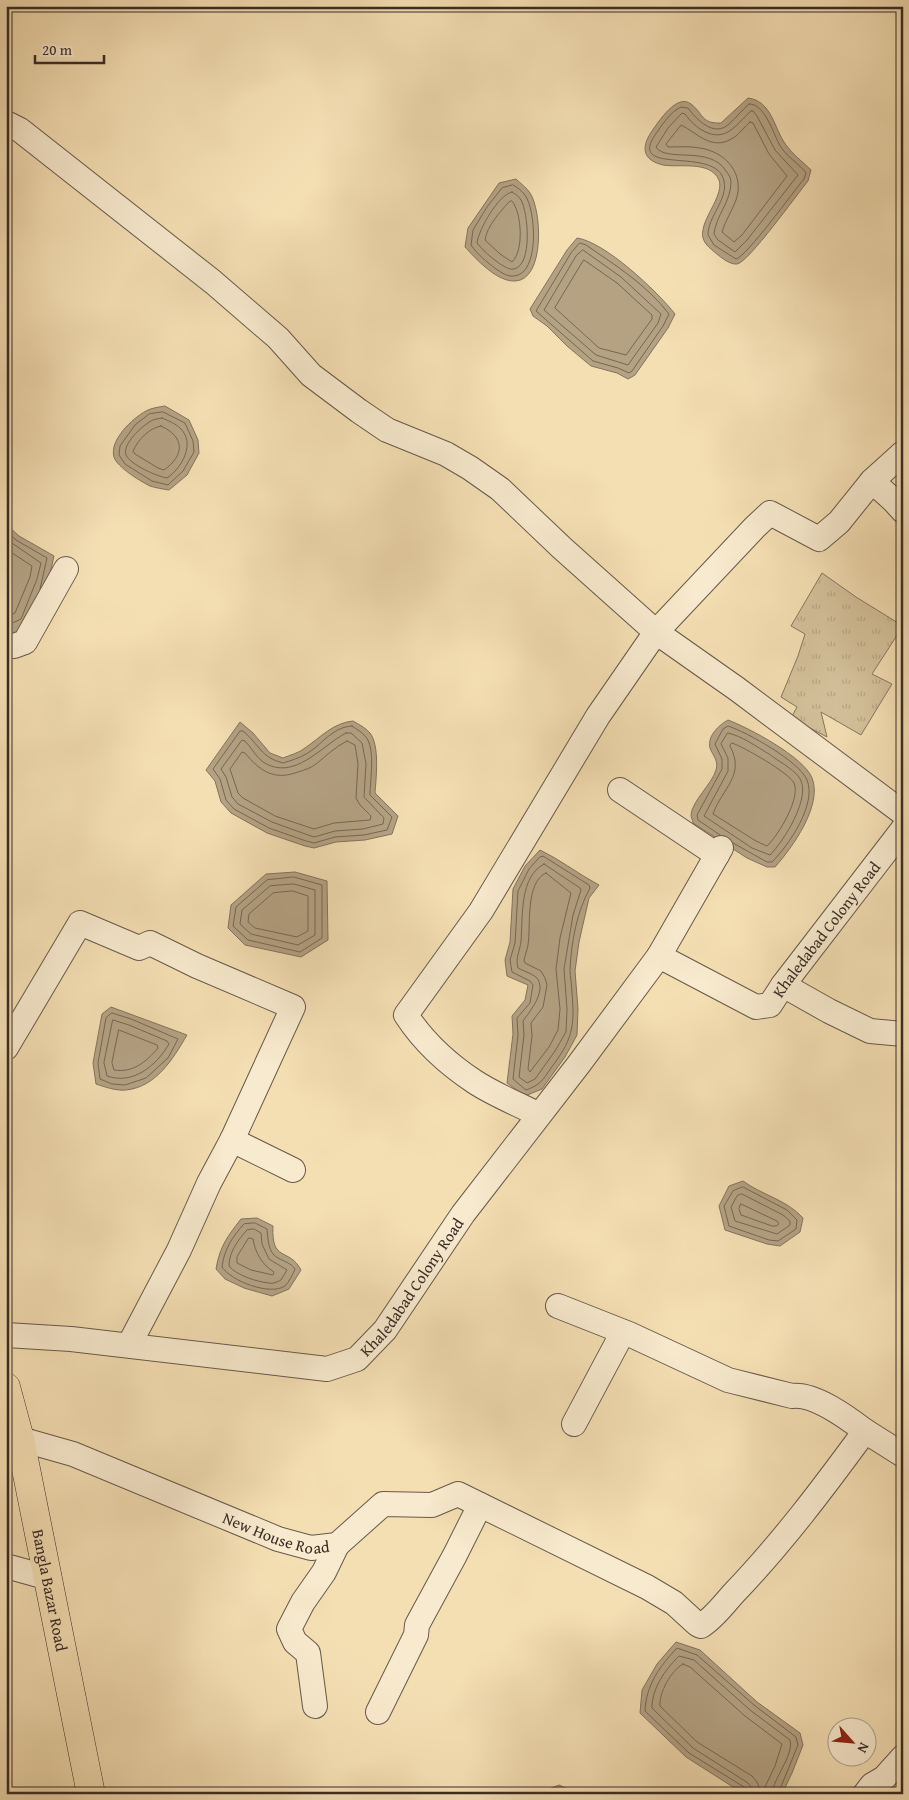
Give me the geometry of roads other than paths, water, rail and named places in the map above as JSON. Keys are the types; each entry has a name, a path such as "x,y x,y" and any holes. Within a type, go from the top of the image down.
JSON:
{"main road":[{"name":"Bangla Bazar Road","path":"6,1387 20,1439 91,1794"}],"street":[{"path":"6,123 20,130 213,282 278,338 311,375 387,430 446,454 500,488 562,548 656,632 737,689 903,813"},
{"path":"540,1115 475,1082 440,1054 414,1027 406,1015 481,911 598,716 656,632 770,513 819,539 839,522 872,481 903,453"},
{"path":"872,481 903,511"},
{"path":"6,646 14,646 25,642 66,568"},
{"name":"Khaledabad Colony Road","path":"6,1335 71,1338 327,1369 357,1359 385,1330 463,1214 659,956 719,852 620,790"},
{"name":"Khaledabad Colony Road","path":"659,956 756,1007 770,1005 783,985 903,829"},
{"path":"6,1048 80,923 139,948 150,943 197,966 293,1007 179,1250 129,1345"},
{"path":"783,985 870,1031 903,1034"},
{"path":"232,1140 293,1170"},
{"path":"558,1306 623,1332 728,1380 792,1396 801,1395 809,1398 847,1417 903,1455"},
{"path":"574,1424 623,1332"},
{"name":"New House Road","path":"20,1439 73,1454 278,1539 311,1548 337,1545 384,1504 432,1505 458,1494 647,1587 674,1603 699,1626 704,1625 747,1580 826,1484 865,1431"},
{"path":"378,1712 416,1635 417,1624 456,1556 480,1504"},
{"path":"315,1706 308,1653 295,1642 289,1629 303,1602 324,1572 337,1545"},
{"path":"6,1566 48,1578"},
{"path":"865,1794 872,1785 884,1778 903,1757"}],"water":[{"path":"748,98 762,104 772,117 786,145 811,170 808,181 762,240 743,261 734,264 717,254 707,245 703,238 704,224 719,192 719,180 715,174 702,167 670,166 656,163 647,156 645,147 648,137 659,121 674,105 680,102 691,104 706,120 721,123"},
{"path":"516,179 530,193 534,202 537,214 538,243 532,269 525,278 515,281 501,278 494,274 465,247 468,228 499,183"},
{"path":"577,238 589,241 616,258 656,293 675,314 668,328 635,375 628,379 617,373 591,366 547,326 533,316 530,309 567,250"},
{"path":"165,406 189,420 198,440 199,453 187,475 169,490 150,486 129,473 116,461 113,450 118,437 129,424 148,410"},
{"path":"6,524 19,536 54,556 48,583 29,628 6,636"},
{"path":"728,720 749,729 775,744 798,761 812,778 814,789 810,813 790,849 775,867 767,867 747,858 693,823 692,810 698,798 711,781 717,767 710,748 710,739 718,728"},
{"path":"353,721 366,729 373,739 377,762 375,793 398,816 392,834 365,840 336,842 314,848 267,833 231,813 221,802 215,781 206,770 240,722 253,733 270,753 283,758 303,750 333,728"},
{"path":"540,850 599,885 589,898 579,942 575,971 578,1009 577,1035 565,1057 542,1089 525,1096 507,1083 513,1034 512,1016 525,1000 528,985 507,976 505,960 510,942 513,889 525,866"},
{"path":"295,872 327,881 328,940 301,957 245,945 228,928 231,905 266,874"},
{"path":"111,1007 187,1035 176,1053 155,1078 137,1088 118,1090 96,1084 93,1063 102,1014"},
{"path":"743,1181 797,1212 803,1218 800,1232 780,1246 767,1244 725,1230 719,1206 729,1186"},
{"path":"257,1218 273,1226 273,1238 278,1250 296,1263 301,1270 289,1289 272,1296 244,1288 225,1279 216,1269 225,1242 241,1219"},
{"path":"676,1642 700,1650 757,1702 800,1733 803,1745 782,1794 744,1794 686,1757 640,1713 642,1690 657,1664"},
{"path":"559,1785 579,1794 536,1794"}]}
